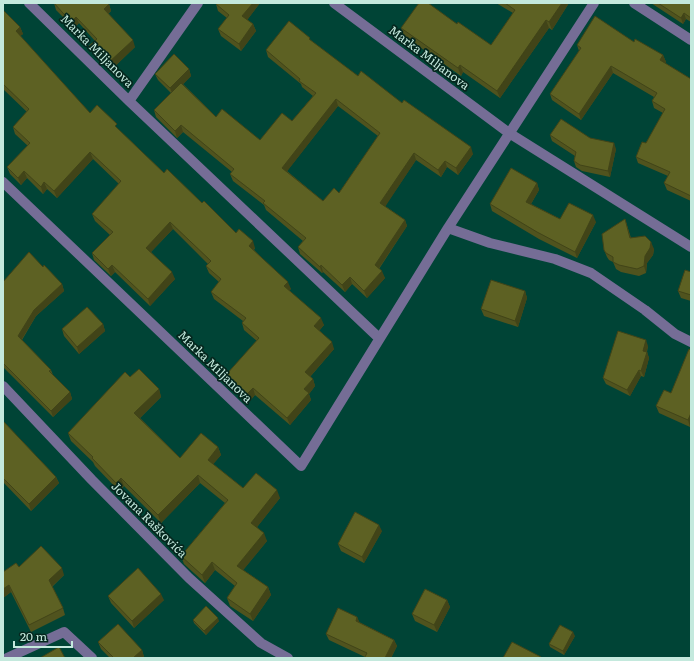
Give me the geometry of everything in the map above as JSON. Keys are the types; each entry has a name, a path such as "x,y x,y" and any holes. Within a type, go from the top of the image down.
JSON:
{"street":[{"name":"Marka Miljanova","path":"30,3 129,102 379,338"},
{"name":"Marka Miljanova","path":"129,102 198,3"},
{"name":"Marka Miljanova","path":"334,3 509,133 691,247"},
{"name":"Marka Miljanova","path":"3,182 301,466 448,228 594,3"},
{"path":"634,3 691,40"},
{"path":"448,228 490,243 555,259 591,273 645,310 675,334 691,342"},
{"name":"Jovana Raškovića","path":"3,386 92,480 189,578 261,644 288,658"},
{"path":"7,658 64,632 92,658"}],"building":[{"path":"54,3 108,3 109,4 104,9 133,40 107,64 89,46 97,39 76,17 71,22"},
{"path":"253,3 242,16 253,24 239,44 218,29 229,15 216,4"},
{"path":"419,3 428,3 457,24 458,22 491,45 515,10 505,3 562,3 549,22 546,20 497,91 460,65 458,68 401,28"},
{"path":"658,3 691,3 691,18 684,13 681,18"},
{"path":"3,10 20,27 16,31 90,113 97,105 117,124 115,126 164,173 167,169 202,203 204,201 236,233 239,229 253,241 249,246 288,282 284,286 321,318 314,326 332,342 305,372 313,379 304,389 309,393 287,418 253,388 246,395 225,376 259,338 242,323 246,318 211,292 221,279 206,266 211,261 170,222 146,248 172,272 148,299 112,265 108,269 92,253 113,232 92,214 121,181 90,152 54,191 44,182 41,187 24,171 18,178 7,167 30,143 13,127 29,109 3,84"},
{"path":"595,16 634,42 635,39 663,55 660,60 691,79 691,196 664,183 670,172 636,157 642,142 646,143 665,109 652,101 657,93 611,66 579,114 550,94 581,48 577,45"},
{"path":"289,21 310,38 309,39 358,76 361,71 402,103 404,100 471,147 456,168 445,161 438,170 414,153 380,203 405,220 375,265 382,271 364,291 350,277 342,285 321,265 320,267 298,247 306,238 263,203 265,201 230,174 234,169 181,125 175,131 154,110 181,83 216,117 222,109 260,140 282,113 292,121 316,93 299,81 300,79 266,50","holes":["336,99 380,133 339,193 334,188 323,201 282,168"]},
{"path":"174,54 189,69 170,88 155,74"},
{"path":"561,119 590,138 614,143 608,171 580,165 574,161 576,152 550,135"},
{"path":"511,168 537,183 526,202 560,219 569,203 593,215 575,252 537,232 490,204"},
{"path":"625,219 630,238 645,236 651,242 650,248 645,256 644,266 637,269 613,262 613,257 604,250 602,234"},
{"path":"29,252 62,284 34,310 18,336 70,392 51,411 3,363 3,282"},
{"path":"685,270 691,272 691,295 678,291"},
{"path":"491,280 525,291 515,321 481,309"},
{"path":"87,307 103,324 77,347 62,329"},
{"path":"618,331 646,340 643,351 647,352 641,371 639,370 627,390 603,378"},
{"path":"689,349 691,350 691,413 688,420 656,406 664,390 671,393"},
{"path":"139,369 159,389 134,413 180,458 201,433 218,447 208,460 243,488 256,473 277,490 251,523 264,533 237,566 268,587 250,614 227,598 237,583 212,562 202,575 181,556 228,500 198,475 158,515 121,478 116,483 92,458 93,457 68,433 125,372 130,377"},
{"path":"3,421 56,477 29,504 3,478"},
{"path":"355,512 379,525 362,557 338,544"},
{"path":"41,546 62,568 49,580 63,608 29,625 9,585 3,589 3,572 16,563 19,567"},
{"path":"138,568 161,594 132,621 108,596"},
{"path":"425,589 447,600 434,625 412,614"},
{"path":"206,606 218,618 204,631 193,620"},
{"path":"338,608 357,617 356,621 394,640 385,658 366,658 367,653 326,634"},
{"path":"118,624 142,650 133,658 114,658 98,642"},
{"path":"560,625 573,632 563,651 549,644"},
{"path":"512,642 541,657 503,658"},
{"path":"59,647 65,658 40,658"}]}
